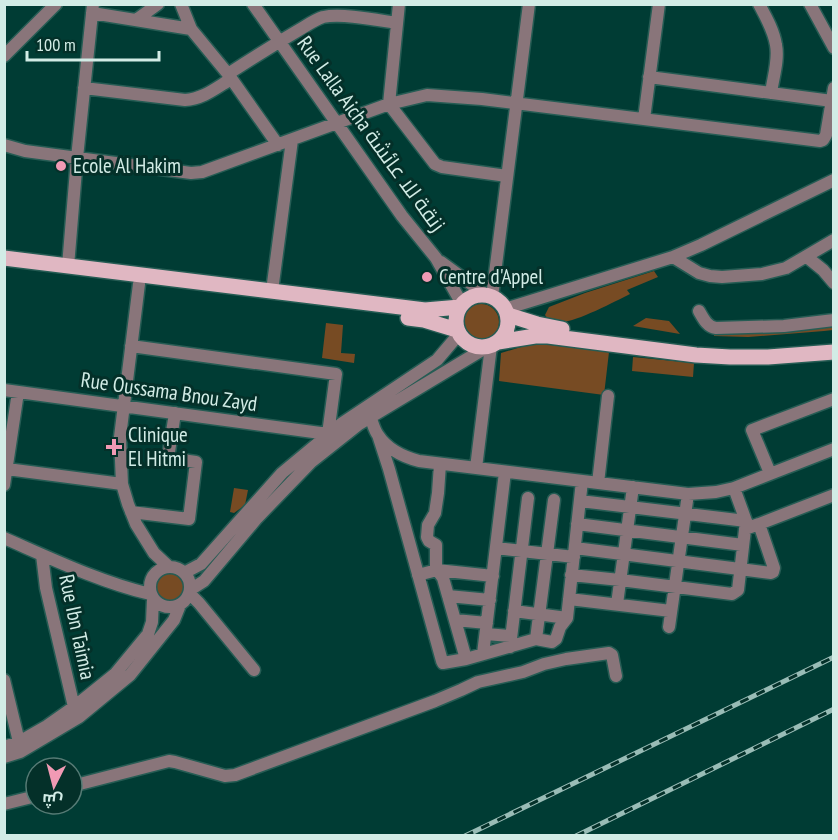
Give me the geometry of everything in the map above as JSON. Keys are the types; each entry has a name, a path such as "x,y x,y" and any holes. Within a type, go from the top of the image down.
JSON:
{"main road":[{"path":"4,258 425,310 461,305 474,296 489,296 498,300 507,312 508,325 505,334 492,345"},
{"path":"4,268 424,320 458,332"},
{"path":"461,305 456,321 458,332 471,345 481,348 535,336 548,336 686,354 730,357 768,357 834,352"},
{"path":"507,312 548,327 696,345 768,347 834,342"}],"street":[{"path":"4,56 56,4"},
{"path":"136,20 158,4"},
{"path":"181,4 191,28 230,76 278,145"},
{"name":"Rue Lalla Aicha زنقة للا عائشة","path":"254,4 402,216 436,258 461,305"},
{"path":"399,4 388,104 435,164 442,167 507,176"},
{"path":"489,296 529,4"},
{"path":"759,4 777,46 771,93"},
{"path":"810,4 834,48"},
{"path":"644,119 659,5"},
{"path":"68,266 93,9 136,20 191,28"},
{"path":"84,88 185,100 195,99 202,97 280,41 324,17 397,23"},
{"path":"649,77 832,101"},
{"path":"4,145 25,151 198,173 209,171 388,104 416,97 439,95 820,141 826,135 834,87"},
{"path":"272,291 292,140"},
{"path":"507,312 673,257 709,242 834,180"},
{"path":"673,257 699,273 710,276 762,274 786,268 834,240"},
{"path":"807,257 834,283"},
{"name":"Rue Lalla Aicha زنقة للا عائشة","path":"436,258 489,296"},
{"path":"140,284 120,438 122,484 136,524 154,554 169,567"},
{"path":"699,311 707,323 716,328 776,326 834,320"},
{"path":"184,573 201,564 282,473 328,434 437,360 458,332"},
{"path":"4,757 20,752 79,717 130,675 174,620 186,597 188,578 184,573 174,567 159,570 152,587 162,607 168,608 186,597 204,581 258,518 311,462 336,441 370,417 492,345"},
{"path":"476,468 492,345"},
{"path":"131,346 336,374 328,434"},
{"name":"Rue Oussama Bnou Zayd","path":"4,390 328,434"},
{"path":"4,485 8,438 18,392"},
{"path":"598,483 608,396"},
{"path":"770,473 752,430 834,399"},
{"path":"131,512 189,519 196,462 168,458 175,413"},
{"path":"370,417 389,469 442,663 445,664 483,654 510,642 536,639 554,641 556,639 560,627 567,618 582,481"},
{"path":"378,435 394,451 418,461 688,494 734,488 834,448"},
{"path":"440,464 435,513 429,521 428,539 436,544 437,570 443,578 466,659"},
{"path":"7,469 122,484"},
{"path":"483,654 506,472"},
{"path":"617,604 633,487"},
{"path":"496,548 547,555 623,554 771,573 774,570 750,525 734,488"},
{"path":"669,627 688,494"},
{"path":"580,501 686,513 750,525 834,495"},
{"path":"510,642 528,498"},
{"path":"536,639 554,500"},
{"path":"578,524 743,545"},
{"path":"571,575 732,594 738,590 743,545 750,525"},
{"path":"4,538 124,588 152,587"},
{"path":"4,747 19,742 47,726 74,707 116,674 148,634 153,622 154,554"},
{"name":"Rue Ibn Taimia","path":"42,555 46,588 74,707"},
{"path":"418,575 437,570 493,576"},
{"path":"448,596 490,600"},
{"path":"186,597 199,603 254,670"},
{"path":"569,599 671,611"},
{"path":"514,611 567,618"},
{"path":"455,620 486,628 510,642"},
{"path":"84,783 169,761 225,776 235,775 435,701 478,682 523,672 566,658 609,653 612,655 616,676"},
{"path":"4,680 19,742"},
{"path":"4,804 24,799"}],"shaded area":[{"path":"654,271 658,277 627,290 630,294 586,315 562,322 552,320 545,315 549,307"},
{"path":"481,304 494,309 499,322 494,335 481,340 468,335 463,322 468,309"},
{"path":"646,318 669,321 680,334 633,326"},
{"path":"833,322 833,330 748,337 714,336 714,331"},
{"path":"326,323 343,325 341,353 355,354 354,363 322,358"},
{"path":"534,343 609,352 604,395 499,381 501,353"},
{"path":"633,357 694,363 693,377 632,371"},
{"path":"234,488 248,490 245,505 234,513 230,512"},
{"path":"170,573 181,577 185,588 181,599 170,603 159,599 155,588 159,577"}],"railway":[{"path":"465,836 834,657"},
{"path":"576,836 834,709"}],"place":[{"name":"Ecole Al Hakim","path":"61,166"},
{"name":"Centre d'Appel","path":"427,277"},
{"name":"Clinique El Hitmi","path":"114,447"}]}
